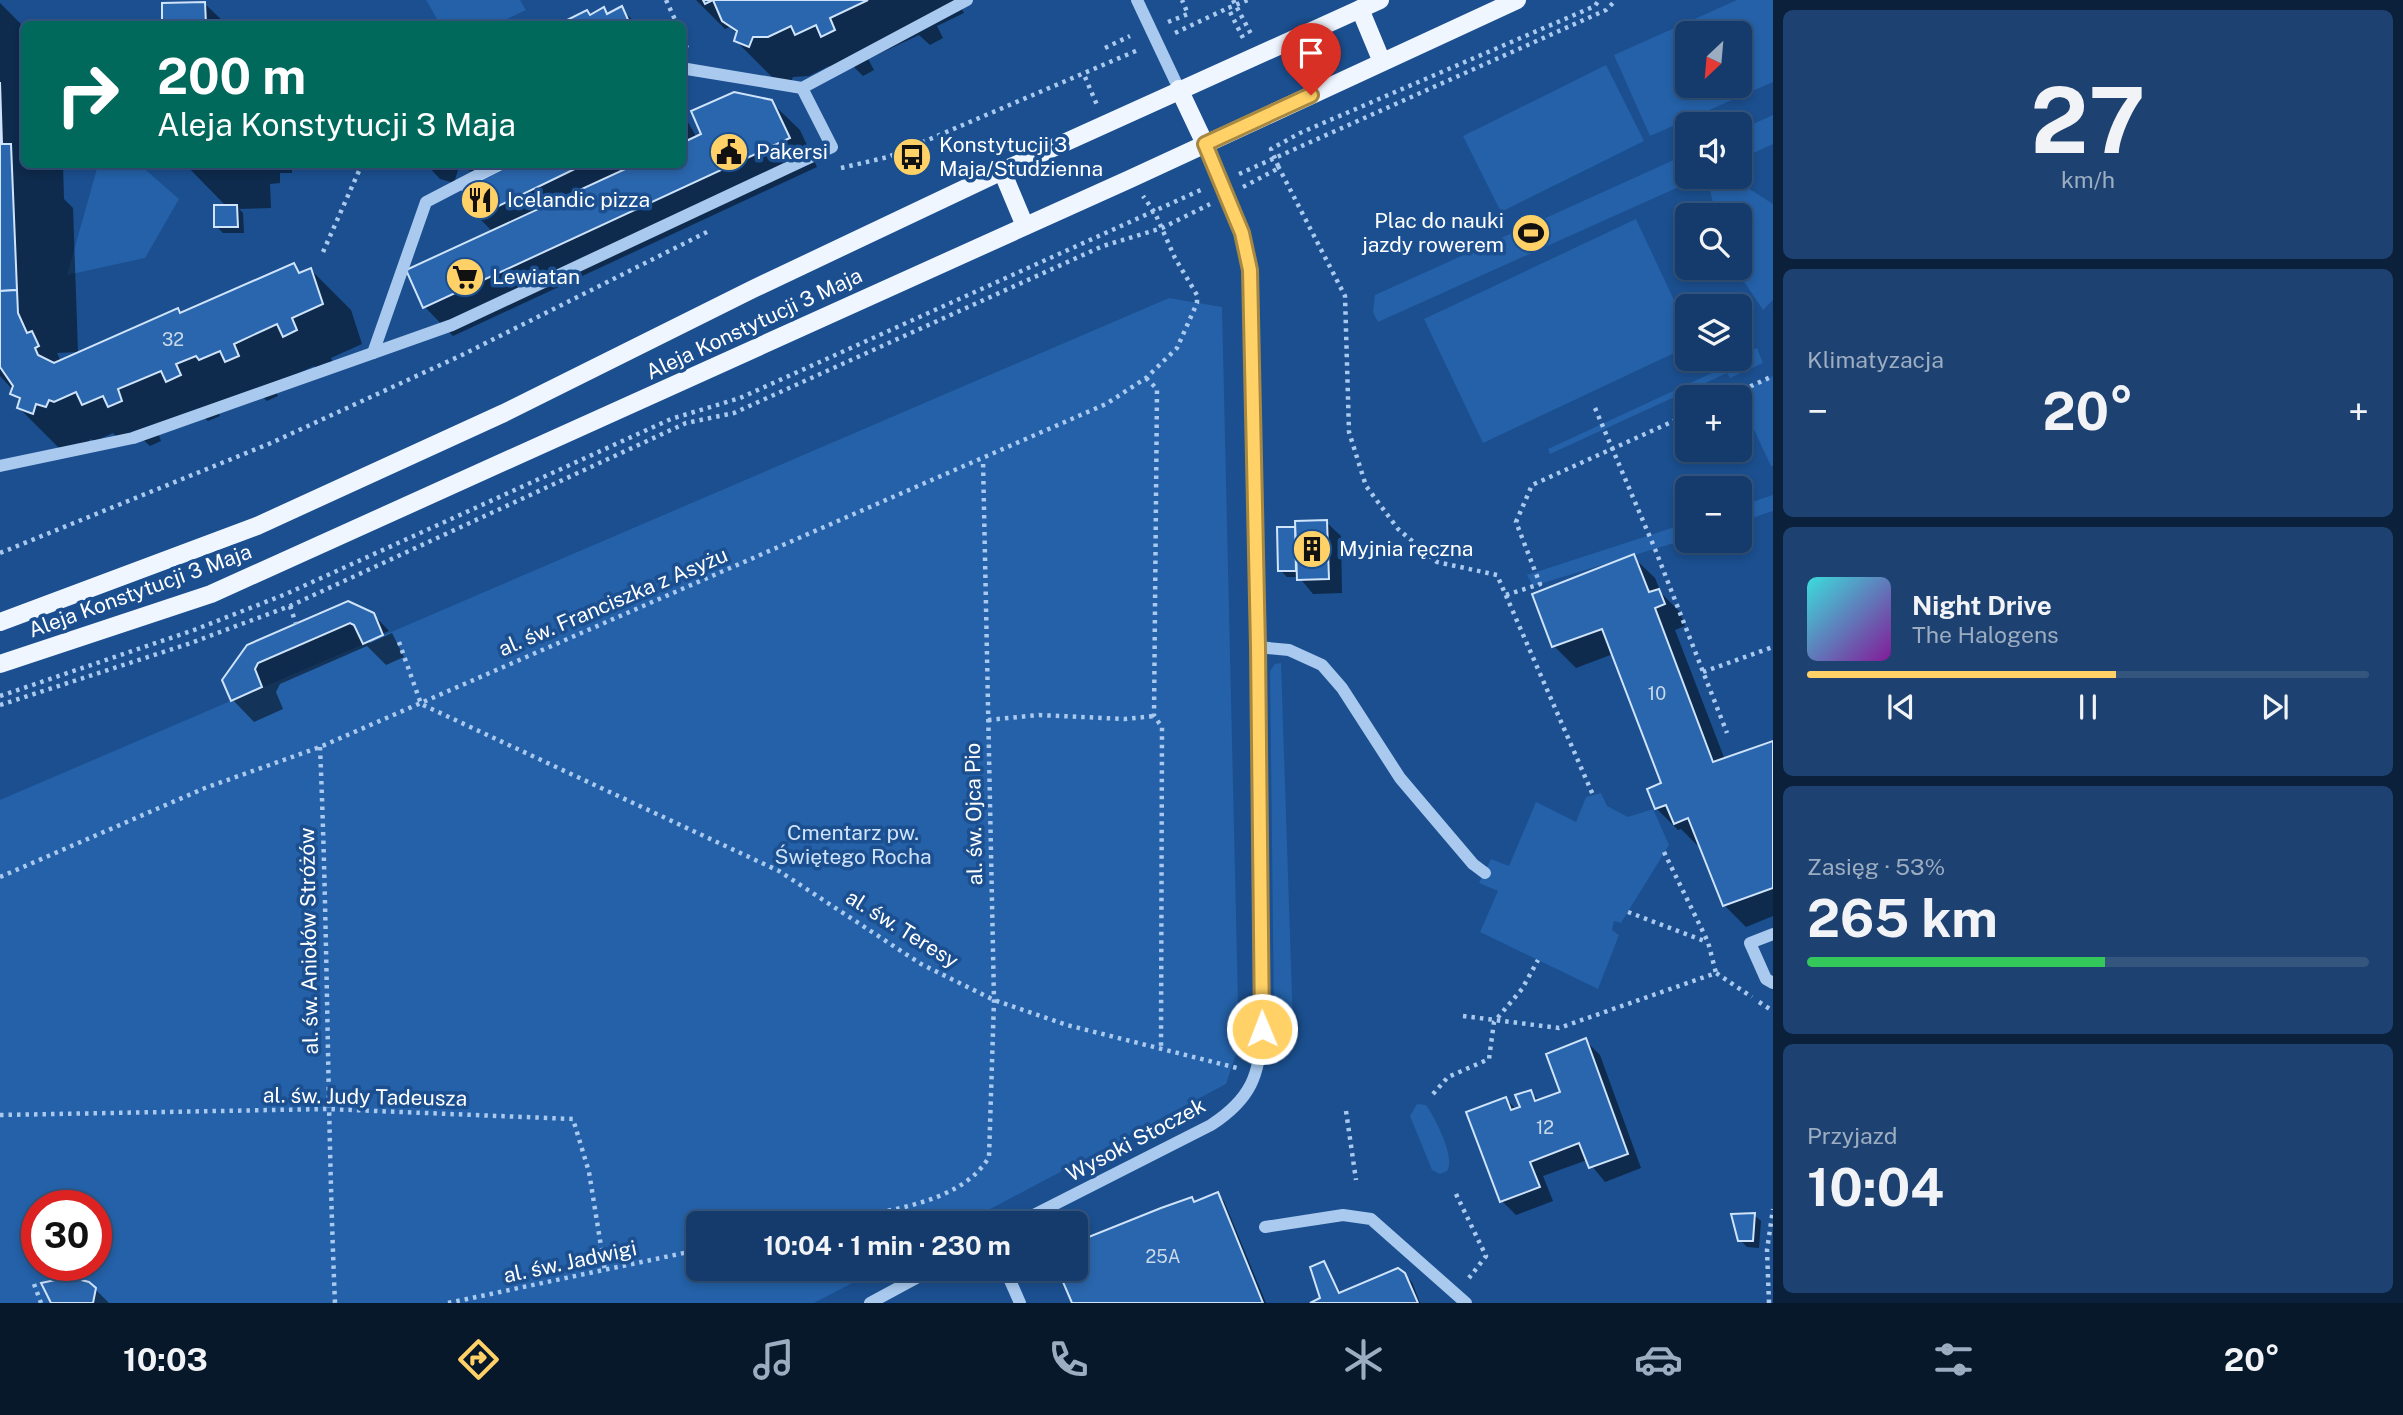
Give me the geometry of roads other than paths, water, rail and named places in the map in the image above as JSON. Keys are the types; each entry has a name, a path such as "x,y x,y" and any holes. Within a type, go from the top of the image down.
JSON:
{"main road":[{"name":"Aleja Konstytucji 3 Maja","path":"0,622 257,526 504,413 1002,171 1380,0"},
{"name":"Aleja Konstytucji 3 Maja","path":"0,664 211,594 1517,0"},
{"path":"1360,9 1382,62"},
{"path":"1179,89 1205,144"},
{"path":"1002,171 1025,226"}],"street":[{"path":"686,69 802,88 967,0"},
{"path":"1137,0 1179,89"},
{"path":"0,466 133,438 452,325 832,147 802,88"},
{"path":"1205,144 1242,233 1250,270 1258,647 1289,650 1322,665 1342,688 1401,778 1473,864 1485,873"},
{"path":"373,353 426,202 491,168"},
{"name":"Wysoki Stoczek","path":"1042,1211 1211,1125 1237,1106 1257,1074 1262,1029 1258,647"},
{"path":"1773,934 1750,943 1766,979 1773,983"},
{"path":"1265,1227 1343,1215 1371,1219 1461,1298"},
{"path":"870,1303 911,1281"},
{"path":"1010,1281 1020,1303"}],"place":[{"name":"Pakersi","path":"729,152"},
{"name":"Konstytucji 3 Maja/Studzienna","path":"912,157"},
{"name":"Icelandic pizza","path":"480,200"},
{"name":"Plac do nauki jazdy rowerem","path":"1531,233"},
{"name":"Lewiatan","path":"465,277"},
{"name":"Myjnia ręczna","path":"1312,549"}],"park label":[{"name":"Cmentarz pw. Świętego Rocha","path":"853,845"}]}
